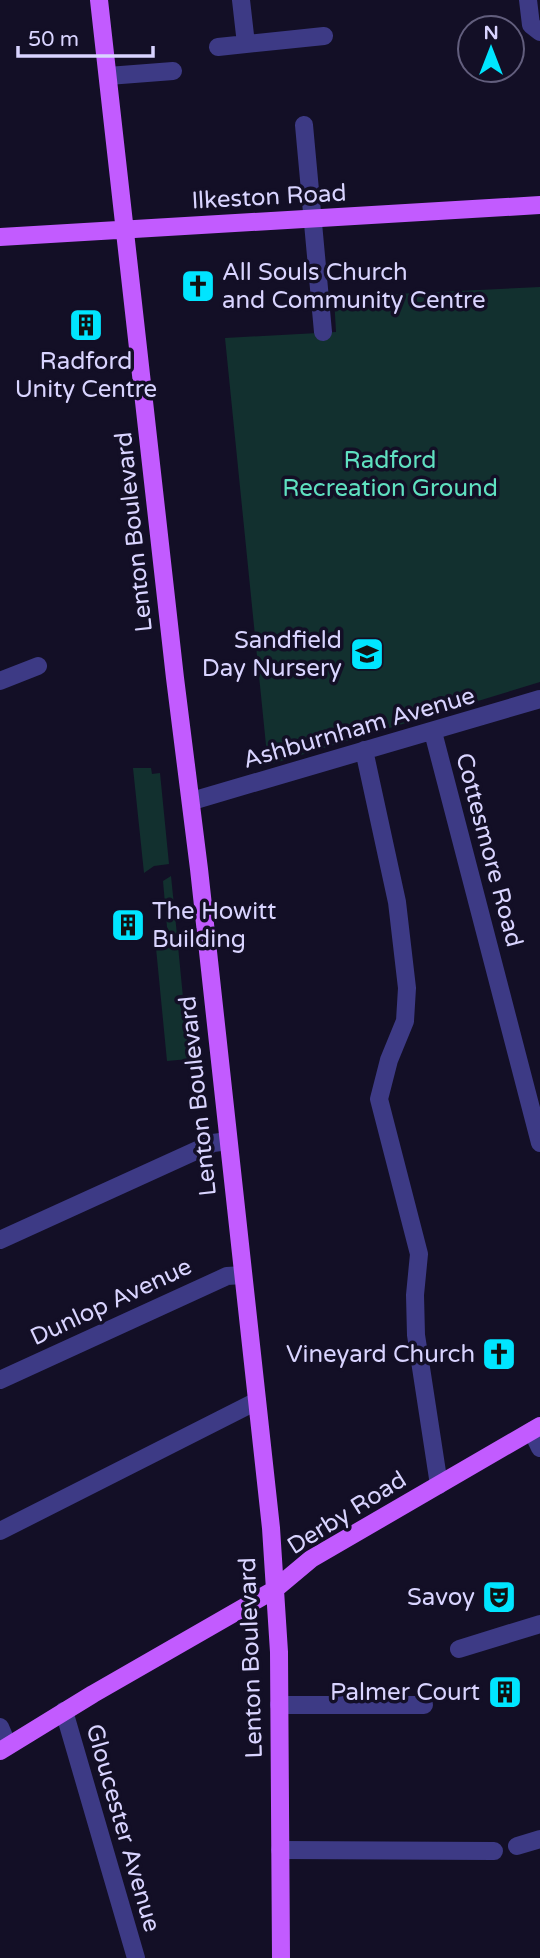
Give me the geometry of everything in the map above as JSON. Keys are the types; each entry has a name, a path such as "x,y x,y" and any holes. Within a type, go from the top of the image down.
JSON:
{"main road":[{"name":"Lenton Boulevard","path":"99,0 271,1528 279,1651 281,1958"},
{"name":"Ilkeston Road","path":"0,237 540,205"},
{"name":"Derby Road","path":"4,1748 274,1590 311,1559 536,1428"}],"street":[{"path":"241,0 246,44"},
{"path":"528,0 531,25 540,32"},
{"path":"218,47 324,36"},
{"path":"108,76 173,71"},
{"path":"304,125 323,331"},
{"path":"0,681 38,666"},
{"name":"Ashburnham Avenue","path":"191,801 540,699"},
{"name":"Cottesmore Road","path":"433,732 540,1143"},
{"path":"364,750 397,902 407,988 405,1021 389,1060 379,1099 419,1254 415,1295 416,1335 439,1485"},
{"path":"0,1240 213,1143 228,1140"},
{"name":"Dunlop Avenue","path":"0,1380 227,1276 243,1275"},
{"path":"0,1531 257,1401"},
{"path":"536,1428 540,1448"},
{"path":"459,1648 540,1624"},
{"path":"279,1705 424,1705"},
{"name":"Gloucester Avenue","path":"64,1712 136,1958"},
{"path":"0,1727 4,1748"},
{"path":"517,1846 540,1839"},
{"path":"280,1850 494,1851"}],"green space":[{"name":"Radford Recreation Ground","path":"540,287 540,682 268,765 225,338 336,332 334,297"},
{"path":"133,768 151,768 152,774 160,773 169,864 154,866 144,873"},
{"path":"171,876 177,935 170,933 167,927 163,881"},
{"path":"178,946 189,1059 167,1061 156,948"}],"place":[{"name":"All Souls Church and Community Centre","path":"198,286"},
{"name":"Radford Unity Centre","path":"86,325"},
{"name":"Sandfield Day Nursery","path":"367,654"},
{"name":"The Howitt Building","path":"128,925"},
{"name":"Vineyard Church","path":"499,1354"},
{"name":"Savoy","path":"499,1597"},
{"name":"Palmer Court","path":"505,1692"}]}
